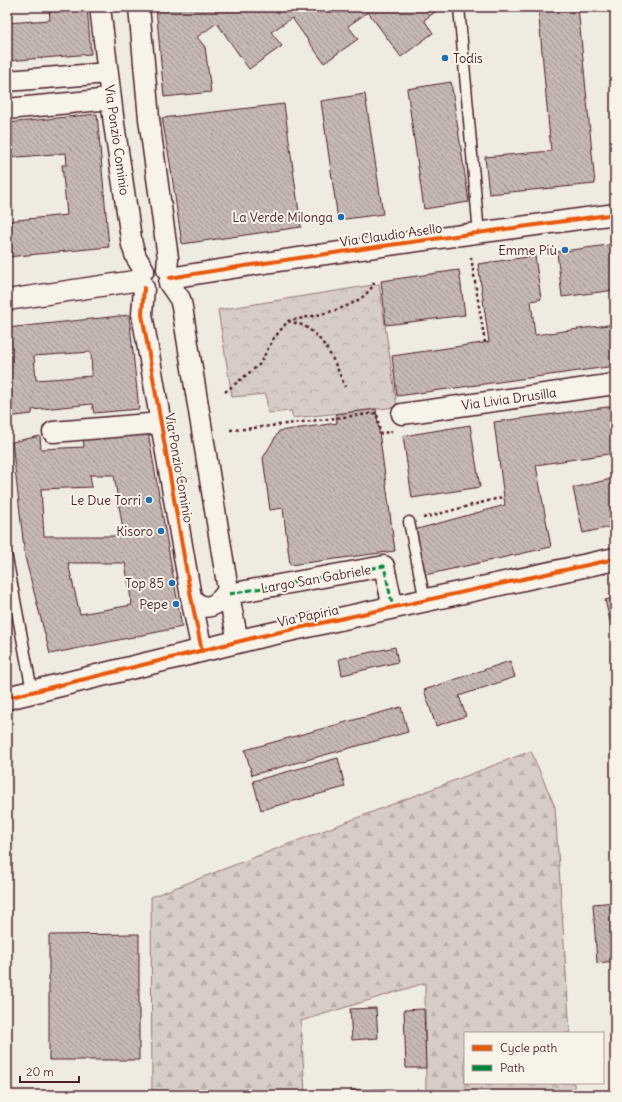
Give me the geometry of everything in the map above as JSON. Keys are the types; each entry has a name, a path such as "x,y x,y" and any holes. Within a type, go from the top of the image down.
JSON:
{"street":[{"name":"Via Ponzio Cominio","path":"100,7 111,99 132,245 143,279 142,314 191,598 202,651"},
{"path":"7,300 143,279 150,292 158,292 167,288 169,277 168,258 149,119 139,7"},
{"path":"7,81 108,73"},
{"path":"7,109 111,99"},
{"name":"Via Claudio Asello","path":"169,277 615,214"},
{"path":"169,277 180,299 182,308 238,642"},
{"name":"Via Livia Drusilla","path":"402,414 615,384"},
{"path":"53,432 161,423"},
{"name":"Via Papiria","path":"7,698 264,636 615,559"},
{"name":"Largo San Gabriele","path":"229,592 384,566 393,608"},
{"path":"191,598 203,607 219,602 229,592"}],"lane":[{"path":"459,7 479,234"},
{"path":"409,522 424,601"},
{"path":"7,558 32,691"}],"path":[{"path":"471,257 485,343"},
{"path":"225,392 259,365 274,338 288,321 315,316 347,307 363,298 374,285 373,280"},
{"path":"288,321 305,327 324,343 336,364 345,387"},
{"path":"230,430 245,430 377,413 380,434 404,427 402,414"},
{"path":"409,522 504,497"}],"green space":[{"path":"379,284 397,407 293,418 291,411 268,413 266,394 232,397 218,310"},
{"path":"531,751 555,807 570,1032 464,1032 464,1084 574,1084 575,1095 426,1095 425,983 301,1021 305,1095 152,1095 151,897"}],"building":[{"path":"49,7 87,7 91,54 7,61 7,23 50,20"},
{"path":"156,7 442,7 424,20 433,33 401,57 368,12 348,26 358,39 324,63 292,18 271,32 282,46 249,69 217,23 197,37 205,47 211,92 164,97"},
{"path":"538,7 578,7 595,184 489,194 485,157 551,151"},
{"path":"451,82 469,202 424,209 407,89"},
{"path":"365,94 383,214 338,220 321,101"},
{"path":"284,104 301,227 182,244 162,118"},
{"path":"97,114 109,247 7,257 7,221 67,215 62,165 67,165 66,153 7,158 7,123"},
{"path":"615,244 615,290 562,297 557,252"},
{"path":"535,256 541,299 531,301 535,335 615,324 615,366 397,396 392,356 489,342 478,264"},
{"path":"459,270 465,315 386,325 381,281"},
{"path":"129,315 139,409 94,413 92,404 32,410 32,414 7,417 7,328","holes":["91,352 92,376 36,380 34,356"]},
{"path":"615,406 615,453 536,465 551,547 425,575 414,530 505,505 494,422"},
{"path":"376,409 395,551 290,565 283,508 270,510 263,458 279,431 337,423 336,414"},
{"path":"470,425 480,487 412,498 403,436"},
{"path":"148,432 182,627 50,654 25,557 12,442 40,436 41,449 84,447 83,438","holes":["90,475 114,475 124,536 44,536 41,489 92,487","68,563 125,563 132,605 80,614"]},
{"path":"615,478 615,526 583,533 573,488"},
{"path":"615,598 615,633 613,633 605,600"},
{"path":"395,647 398,662 342,675 339,659"},
{"path":"510,661 515,677 459,696 466,716 436,726 424,690"},
{"path":"401,707 408,732 252,775 245,750"},
{"path":"338,758 345,787 261,810 253,781"},
{"path":"615,902 615,961 597,963 593,904"},
{"path":"139,934 139,1060 49,1060 49,935"},
{"path":"615,963 615,985 612,964"},
{"path":"376,1008 378,1038 352,1040 350,1009"},
{"path":"424,1009 426,1068 406,1068 404,1010"},
{"path":"393,1089 393,1095 351,1095 351,1090"}],"marked path":[{"path":"229,594 384,566 393,608"}],"cycle path":[{"path":"170,278 337,252 615,214"},
{"path":"144,288 142,314 191,597 202,651"},
{"path":"7,698 257,637 615,559"}],"place":[{"name":"Todis","path":"445,58"},
{"name":"La Verde Milonga","path":"341,217"},
{"name":"Emme Più","path":"565,250"},
{"name":"Le Due Torri","path":"149,500"},
{"name":"Kisoro","path":"161,531"},
{"name":"Top 85","path":"172,583"},
{"name":"Pepe","path":"176,604"}]}
